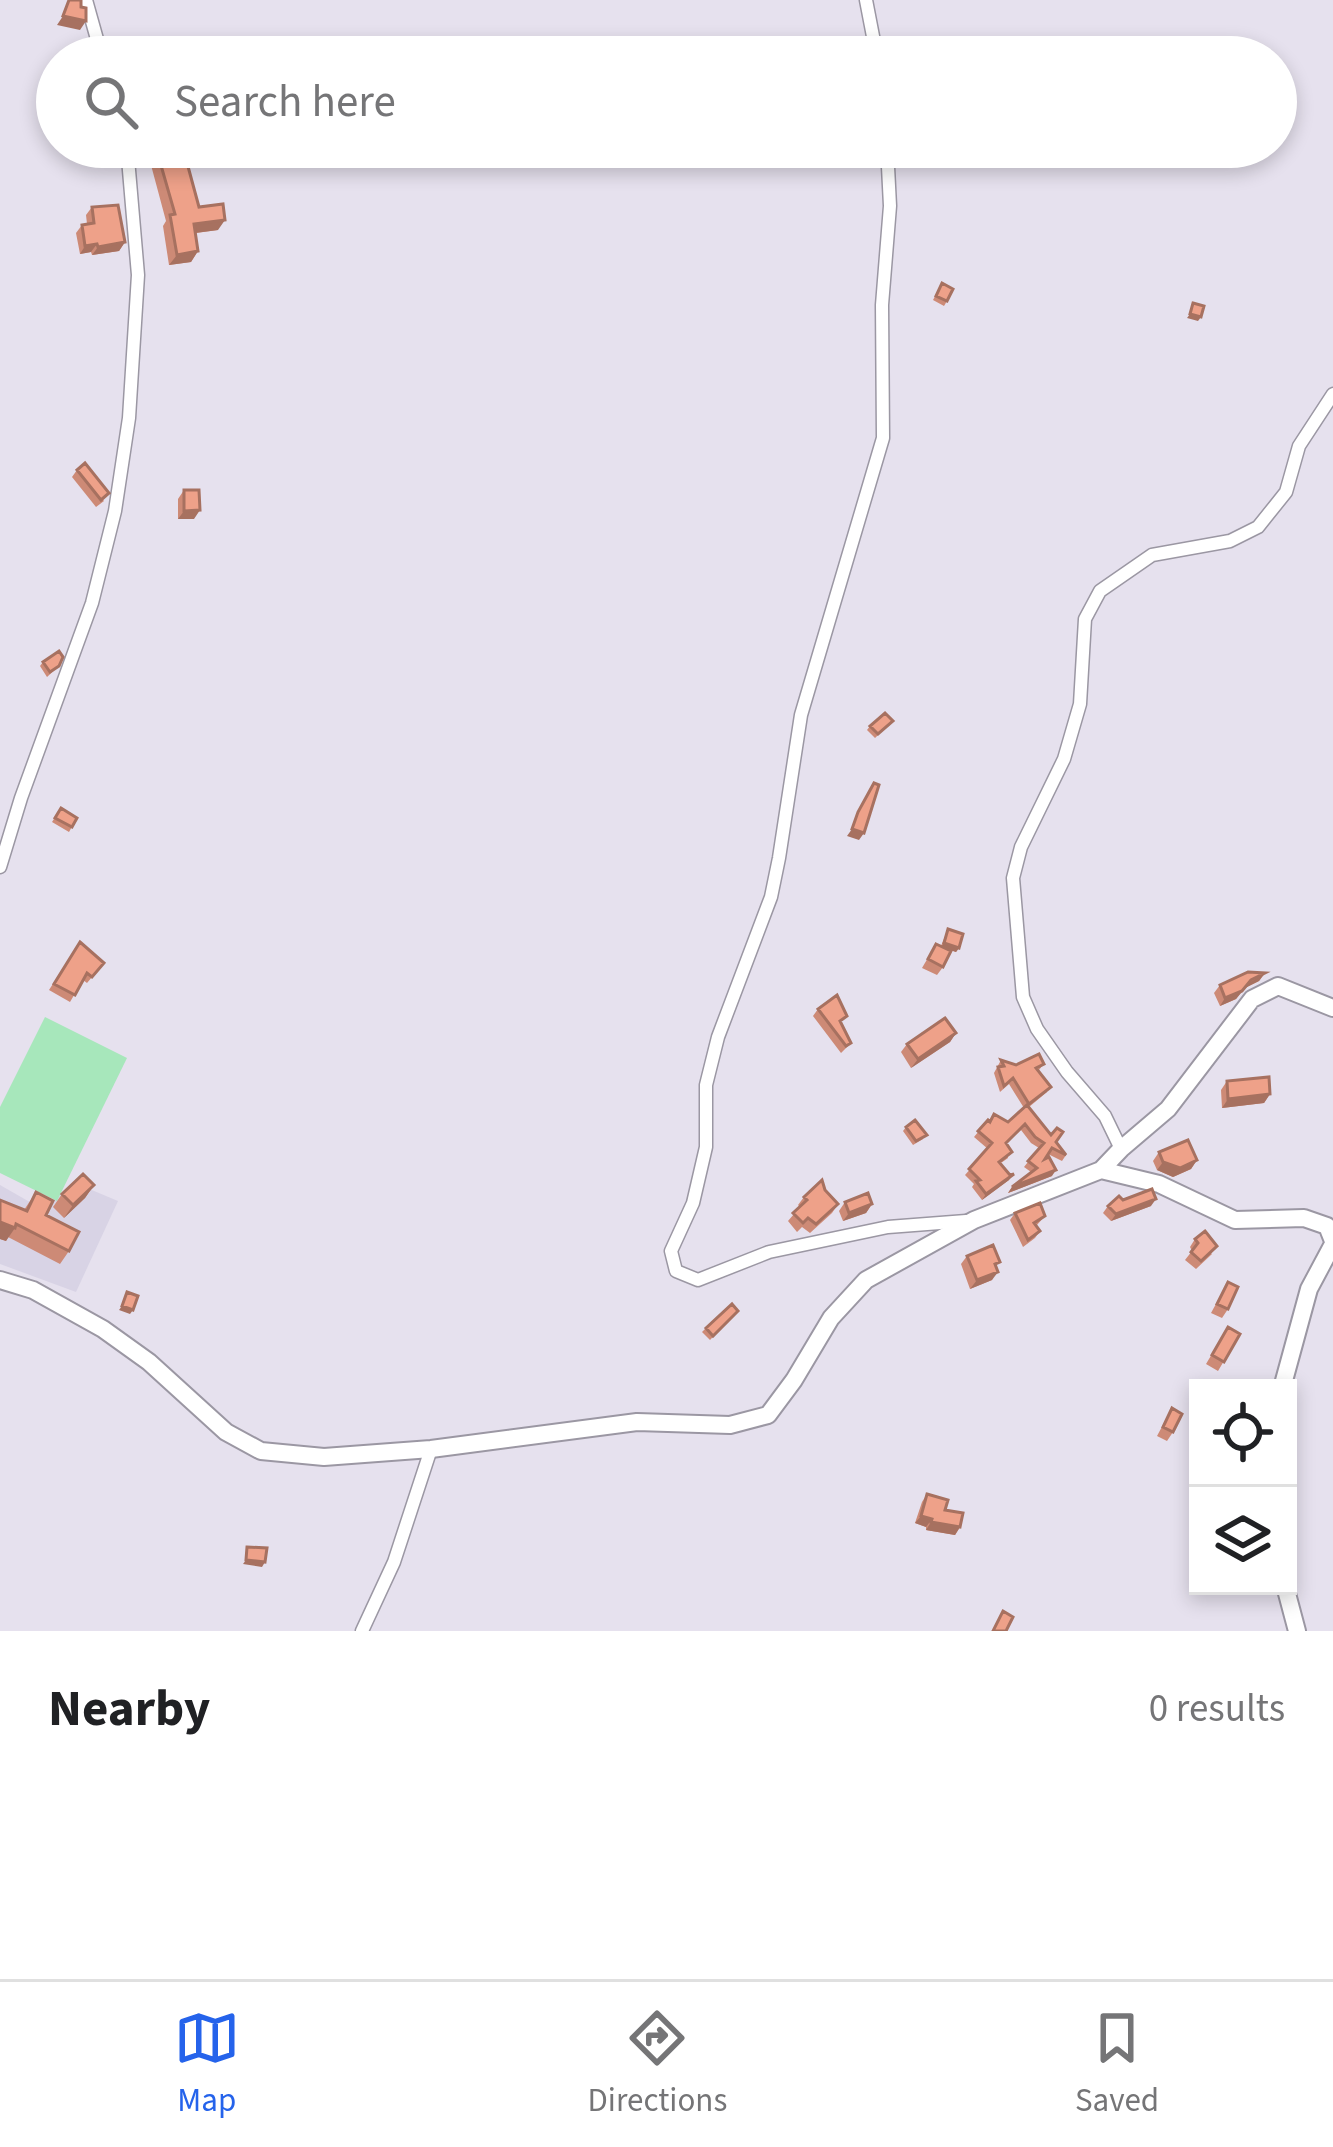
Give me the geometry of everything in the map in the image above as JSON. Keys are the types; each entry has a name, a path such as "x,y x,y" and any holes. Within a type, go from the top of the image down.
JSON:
{"street":[{"path":"86,0 97,36"},
{"path":"866,0 873,36"},
{"path":"0,867 92,603 115,512 129,418 138,275 129,168"},
{"path":"888,168 883,438 801,715 771,897 718,1037 706,1084 706,1147 693,1203 670,1251 676,1271 698,1280 769,1252 888,1227 974,1220"},
{"path":"1121,1149 1105,1116 1037,1029 1023,998 1013,878 1021,847 1064,758 1080,704 1085,619 1100,591 1152,555 1230,541 1258,527 1286,492 1299,446 1333,394"},
{"path":"0,1280 34,1290 103,1329 226,1432 261,1451 324,1457 431,1449 637,1422 730,1425 768,1415 831,1318 866,1280 974,1220 1101,1170 1168,1109 1252,999 1278,986 1333,1008"},
{"path":"1101,1170 1160,1184 1235,1220 1304,1218 1327,1226 1333,1242 1309,1289 1284,1379"},
{"path":"362,1631 394,1562 431,1449"},
{"path":"1288,1595 1297,1631"}],"shaded area":[{"path":"75,1183 118,1201 76,1292 0,1264 0,1185 42,1209"}],"green space":[{"path":"45,1017 127,1058 57,1201 0,1173 0,1107"}],"building":[{"path":"69,0 81,0 86,21 63,16"},
{"path":"162,168 188,168 199,207 223,204 225,220 194,224 198,251 177,255 170,215 175,214"},
{"path":"118,205 125,242 85,246 82,225 94,223 92,207"},
{"path":"942,283 953,289 947,301 936,296"},
{"path":"1193,303 1204,306 1201,317 1190,314"},
{"path":"85,463 109,493 101,500 77,470"},
{"path":"184,490 199,490 200,510 184,511"},
{"path":"59,651 63,657 50,672 43,662"},
{"path":"885,713 893,721 878,734 870,726"},
{"path":"874,783 879,785 864,833 852,829 858,812"},
{"path":"61,808 77,818 72,827 55,818"},
{"path":"948,929 963,934 959,948 944,943"},
{"path":"80,942 104,963 92,977 87,973 75,995 54,984"},
{"path":"936,944 951,951 943,967 928,959"},
{"path":"1248,972 1265,973 1225,998 1220,985"},
{"path":"837,995 847,1016 840,1021 851,1043 846,1046 818,1009"},
{"path":"945,1018 956,1033 918,1059 907,1044"},
{"path":"1039,1054 1044,1064 1036,1068 1051,1087 1029,1104 1013,1078 1004,1086 998,1067 1004,1066 1001,1060 1016,1065"},
{"path":"1269,1077 1270,1094 1228,1099 1227,1081"},
{"path":"1027,1105 1051,1135 1057,1128 1063,1132 1056,1142 1066,1155 1052,1148 1045,1159 1049,1157 1056,1170 1012,1187 1037,1168 1028,1161 1044,1143 1025,1124 1006,1143 1012,1152 999,1162 1014,1174 986,1194 969,1169 992,1143 978,1131 994,1114 1008,1122"},
{"path":"915,1120 927,1135 916,1141 906,1127"},
{"path":"1188,1140 1197,1160 1180,1168 1163,1162 1159,1152"},
{"path":"83,1174 94,1185 73,1205 62,1194"},
{"path":"822,1180 838,1204 816,1224 808,1218 803,1223 793,1213"},
{"path":"1152,1189 1156,1199 1116,1214 1108,1206 1119,1196 1123,1200"},
{"path":"36,1192 53,1201 46,1215 79,1232 69,1251 16,1224 15,1228 0,1222 0,1200 27,1211"},
{"path":"868,1193 872,1204 849,1213 845,1202"},
{"path":"1040,1203 1045,1216 1034,1223 1040,1231 1028,1240 1015,1213"},
{"path":"1205,1231 1217,1246 1201,1261 1191,1252 1198,1243 1195,1239"},
{"path":"993,1245 1000,1262 995,1264 998,1272 977,1280 967,1256"},
{"path":"1228,1282 1238,1287 1228,1309 1217,1304"},
{"path":"127,1292 138,1296 133,1310 122,1306"},
{"path":"732,1304 738,1311 713,1336 706,1328"},
{"path":"1228,1327 1240,1334 1224,1362 1212,1355"},
{"path":"1172,1408 1182,1414 1173,1432 1163,1427"},
{"path":"927,1494 948,1500 945,1510 963,1513 960,1527 921,1516"},
{"path":"247,1547 267,1548 265,1562 246,1560"},
{"path":"1003,1611 1013,1617 1006,1631 993,1631"}]}
